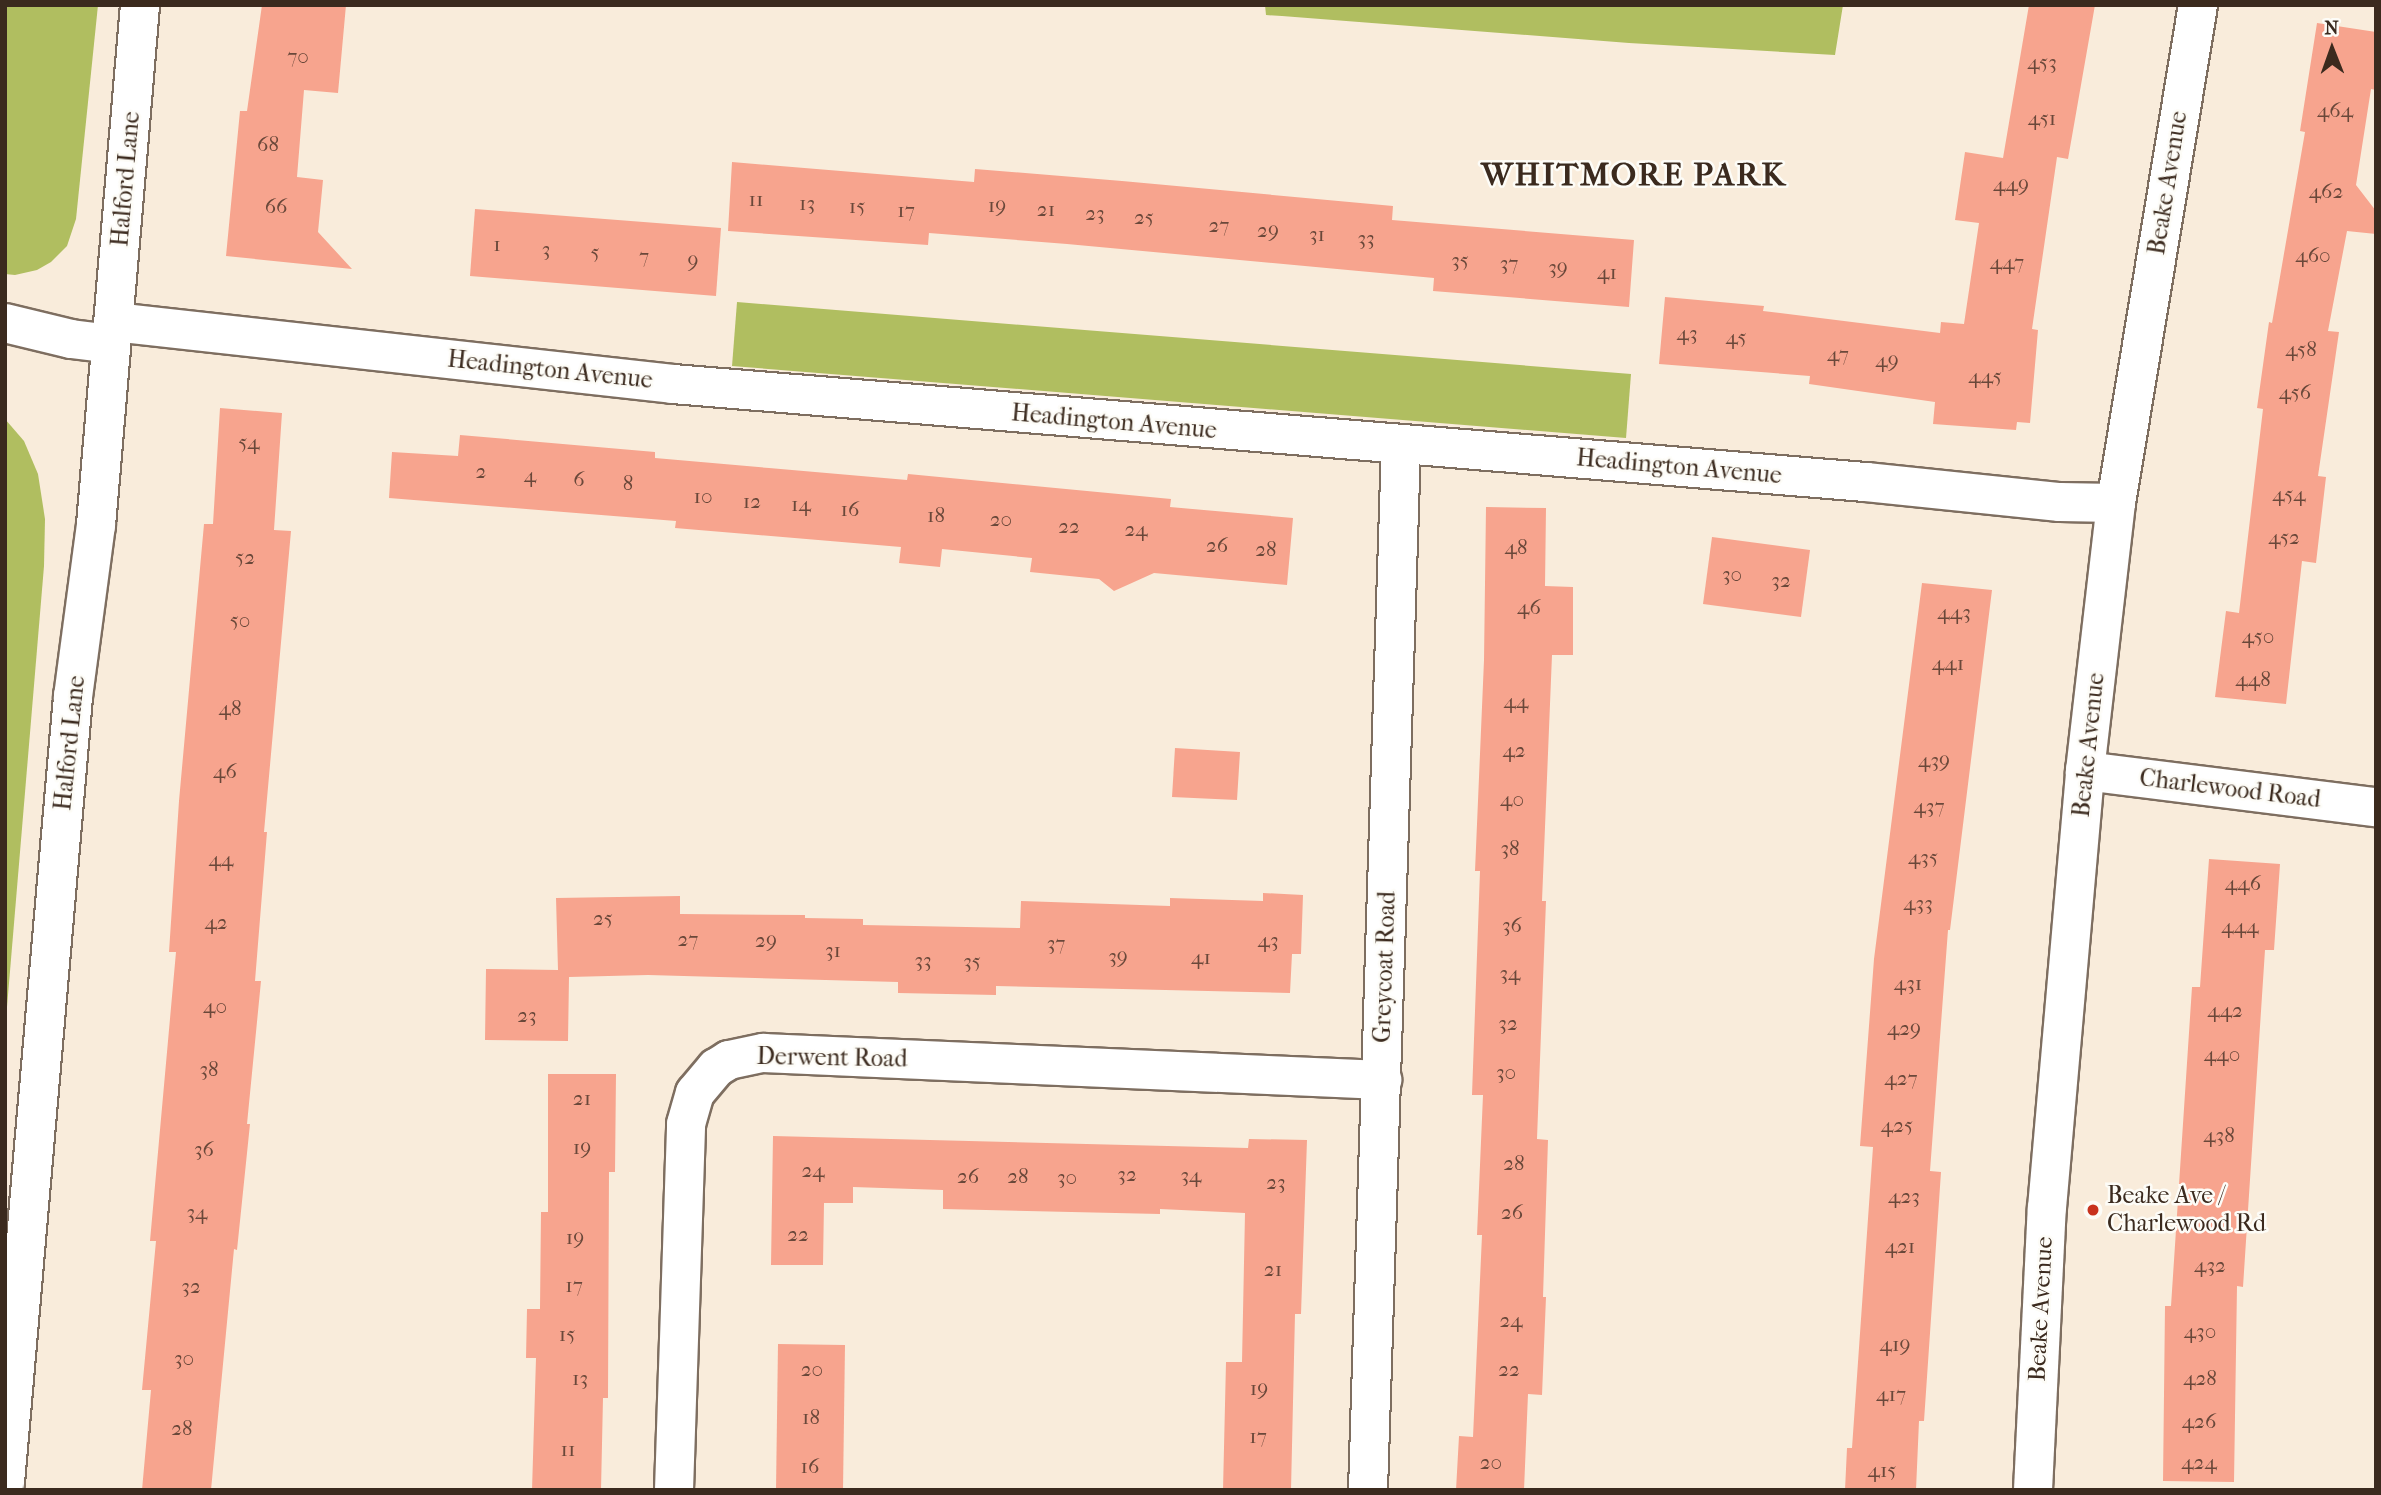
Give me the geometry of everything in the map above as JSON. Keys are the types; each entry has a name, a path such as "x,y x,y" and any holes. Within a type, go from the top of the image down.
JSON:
{"street":[{"name":"Halford Lane","path":"5,1482 73,696 96,525 140,5"},
{"name":"Beake Avenue","path":"2033,1490 2047,1208 2085,771 2116,503 2197,5"},
{"name":"Headington Avenue","path":"5,323 71,339 112,333 673,384 1852,481 2060,502 2116,503"},
{"name":"Greycoat Road","path":"1368,1490 1401,444"},
{"name":"Charlewood Road","path":"2085,771 2376,807"},
{"name":"Derwent Road","path":"674,1490 686,1124 695,1093 716,1068 729,1060 763,1053 1382,1080"}],"green space":[{"path":"5,5 98,5 76,219 67,246 51,262 37,270 15,275 5,274"},
{"path":"1265,5 1843,5 1835,55 1629,43 1266,15"},
{"path":"737,302 1631,374 1626,438 732,366"},
{"path":"5,419 24,441 38,474 45,519 44,566 6,1019"}],"building":[{"path":"262,5 346,5 338,93 304,90 297,177 323,180 318,232 352,269 226,256 240,111 247,111"},
{"path":"2029,5 2095,5 2068,159 2057,157 2032,329 2038,330 2030,423 2017,422 2016,430 1933,424 1935,402 1809,384 1810,376 1659,364 1665,297 1764,306 1763,311 1940,333 1941,322 1964,324 1979,223 1955,220 1965,152 2003,158"},
{"path":"2317,23 2376,32 2376,90 2371,89 2356,185 2376,211 2376,234 2347,231 2328,331 2339,332 2318,476 2326,477 2316,563 2302,561 2286,704 2215,697 2226,611 2239,613 2263,409 2257,408 2269,322 2272,323 2305,132 2300,131"},
{"path":"732,162 974,182 975,169 1122,181 1393,206 1392,220 1634,240 1629,307 1433,291 1434,278 1067,244 929,233 928,245 728,231"},
{"path":"475,209 721,228 716,296 470,276"},
{"path":"220,408 282,413 274,530 291,531 264,832 267,832 255,981 261,981 247,1124 250,1124 237,1250 234,1249 211,1490 142,1490 151,1390 142,1390 156,1241 150,1241 176,952 169,952 179,801 204,524 213,524"},
{"path":"460,435 655,452 655,458 907,480 908,474 1171,499 1170,507 1293,518 1287,585 1154,573 1114,591 1099,579 1030,572 1032,558 942,549 940,567 899,563 901,547 675,528 676,521 389,498 392,452 458,456"},
{"path":"1486,507 1546,508 1545,586 1573,587 1573,655 1552,655 1542,901 1546,901 1537,1139 1548,1140 1543,1297 1546,1297 1542,1395 1528,1394 1524,1490 1456,1490 1459,1436 1473,1437 1482,1235 1477,1235 1483,1095 1472,1095 1480,871 1475,871 1484,660"},
{"path":"1712,537 1810,550 1801,617 1703,604"},
{"path":"1922,583 1992,590 1948,930 1930,1171 1941,1172 1924,1421 1919,1421 1916,1490 1845,1490 1847,1448 1852,1448 1873,1147 1860,1146 1874,959"},
{"path":"1175,748 1240,752 1237,800 1172,797"},
{"path":"2209,859 2280,864 2274,950 2265,950 2243,1287 2237,1286 2234,1482 2163,1481 2165,1306 2171,1306 2192,987 2200,987"},
{"path":"1263,893 1303,895 1301,954 1292,954 1290,993 996,986 996,995 898,993 898,982 648,975 569,977 568,1041 485,1040 486,969 558,970 556,898 680,896 680,914 805,915 805,918 863,919 863,925 1020,928 1021,901 1170,906 1170,898 1263,901"},
{"path":"548,1074 616,1074 615,1172 609,1172 608,1398 603,1398 601,1490 532,1490 536,1358 526,1358 527,1309 540,1309 541,1212 548,1212"},
{"path":"773,1136 1248,1148 1249,1139 1307,1140 1301,1314 1295,1314 1291,1490 1223,1490 1226,1362 1242,1362 1245,1213 1160,1209 1160,1214 943,1209 943,1190 853,1187 853,1203 824,1203 823,1265 771,1265"},
{"path":"778,1344 845,1345 843,1490 776,1490"}],"place":[{"name":"Beake Ave / Charlewood Rd","path":"2093,1210"}],"district":[{"name":"WHITMORE PARK","path":"1634,175"}]}
